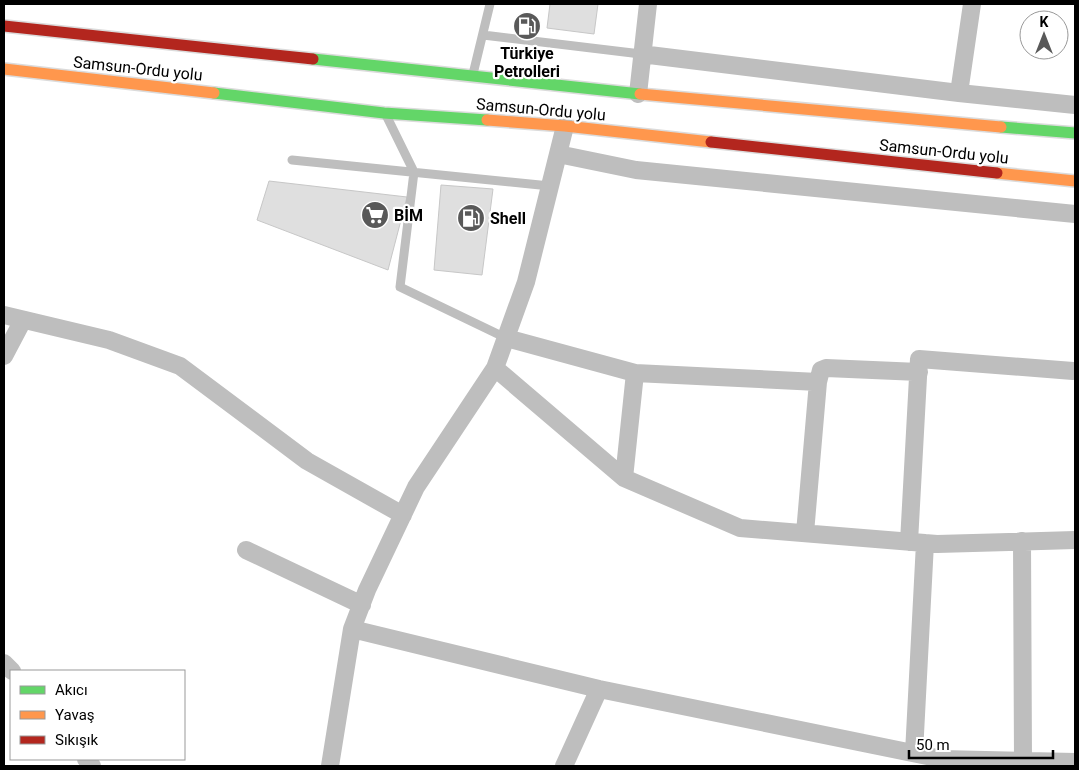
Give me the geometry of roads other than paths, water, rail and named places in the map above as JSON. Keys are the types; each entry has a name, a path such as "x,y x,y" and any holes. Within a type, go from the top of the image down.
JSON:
{"highway":[{"name":"Samsun-Ordu yolu","path":"4,26 638,94 1075,133"},
{"name":"Samsun-Ordu yolu","path":"4,69 384,112 565,126 1075,182"}],"street":[{"path":"638,94 648,4"},
{"path":"959,93 972,4"},
{"path":"642,54 959,93 1075,105"},
{"path":"330,766 352,629 416,487 496,368 526,282 565,126"},
{"path":"558,154 636,170 1075,214"},
{"path":"4,314 109,340 180,366 307,461 402,515"},
{"path":"4,356 23,320"},
{"path":"506,338 635,372 818,382"},
{"path":"914,753 919,359 1072,371"},
{"path":"496,368 624,478 740,528 937,544 1022,540 1075,540"},
{"path":"805,533 818,382 821,370 826,368 918,372"},
{"path":"624,478 635,372"},
{"path":"1022,540 1023,761"},
{"path":"246,550 362,605"},
{"path":"352,629 599,689 942,759 1075,762"},
{"path":"564,766 599,689"}],"lane":[{"path":"473,76 490,4"},
{"path":"483,35 642,54"},
{"path":"384,112 414,172 400,287 506,338"},
{"path":"292,160 550,186"}],"place":[{"name":"Türkiye Petrolleri","path":"527,26"},
{"name":"BİM","path":"375,215"},
{"name":"Shell","path":"471,218"}]}
